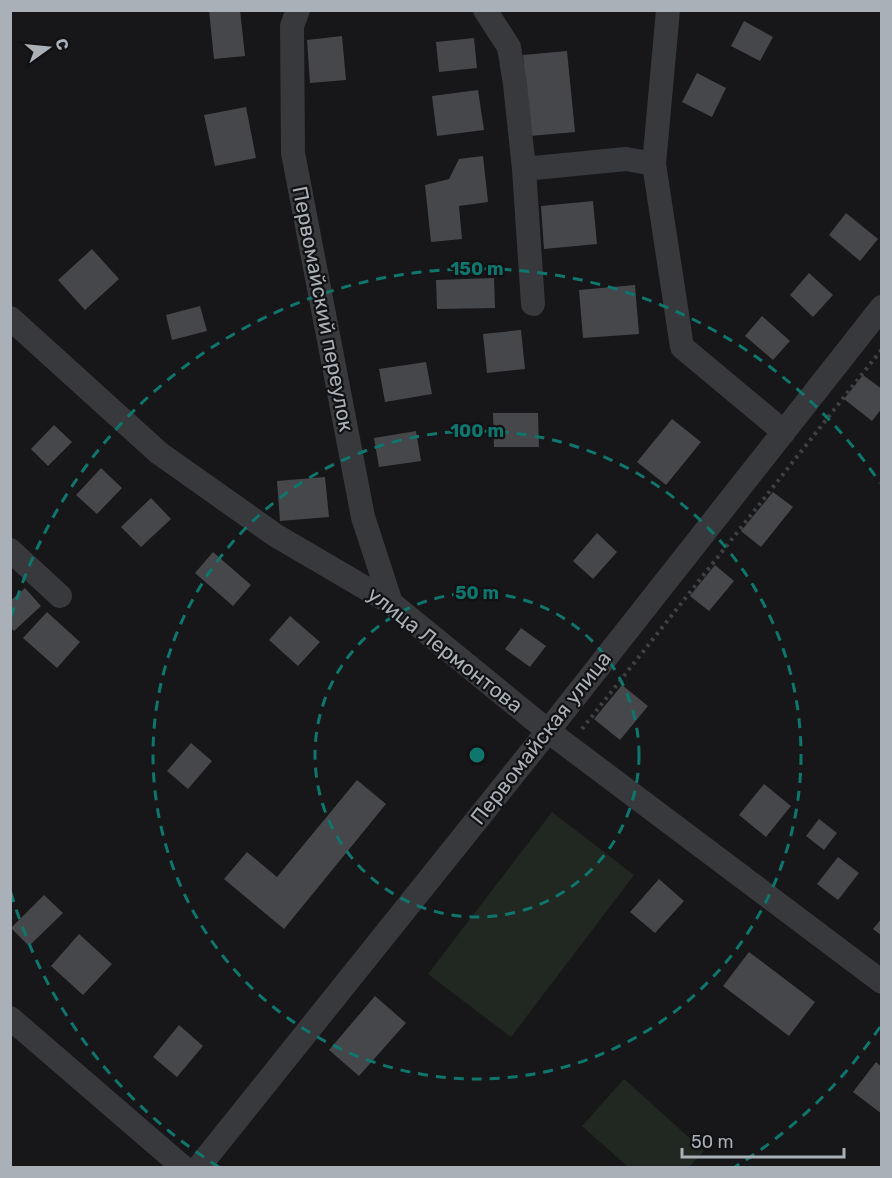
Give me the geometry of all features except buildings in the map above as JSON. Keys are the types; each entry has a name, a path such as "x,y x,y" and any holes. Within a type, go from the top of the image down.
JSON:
{"street":[{"name":"Первомайский переулок","path":"298,10 292,26 293,153 363,518 391,603"},
{"path":"485,10 509,47 524,169 533,304"},
{"path":"668,10 654,164 682,348 784,432"},
{"path":"524,169 626,159 654,164"},
{"name":"Первомайская улица","path":"198,1167 548,731 882,308"},
{"name":"улица Лермонтова","path":"10,318 159,453 275,535 391,603 548,731 882,982"},
{"path":"10,550 60,596"},
{"path":"10,1017 184,1167"}],"path":[{"path":"569,746 882,350"}],"shaded area":[{"path":"552,812 634,875 511,1037 428,974"},
{"path":"624,1079 704,1151 689,1167 628,1167 582,1126"}]}
